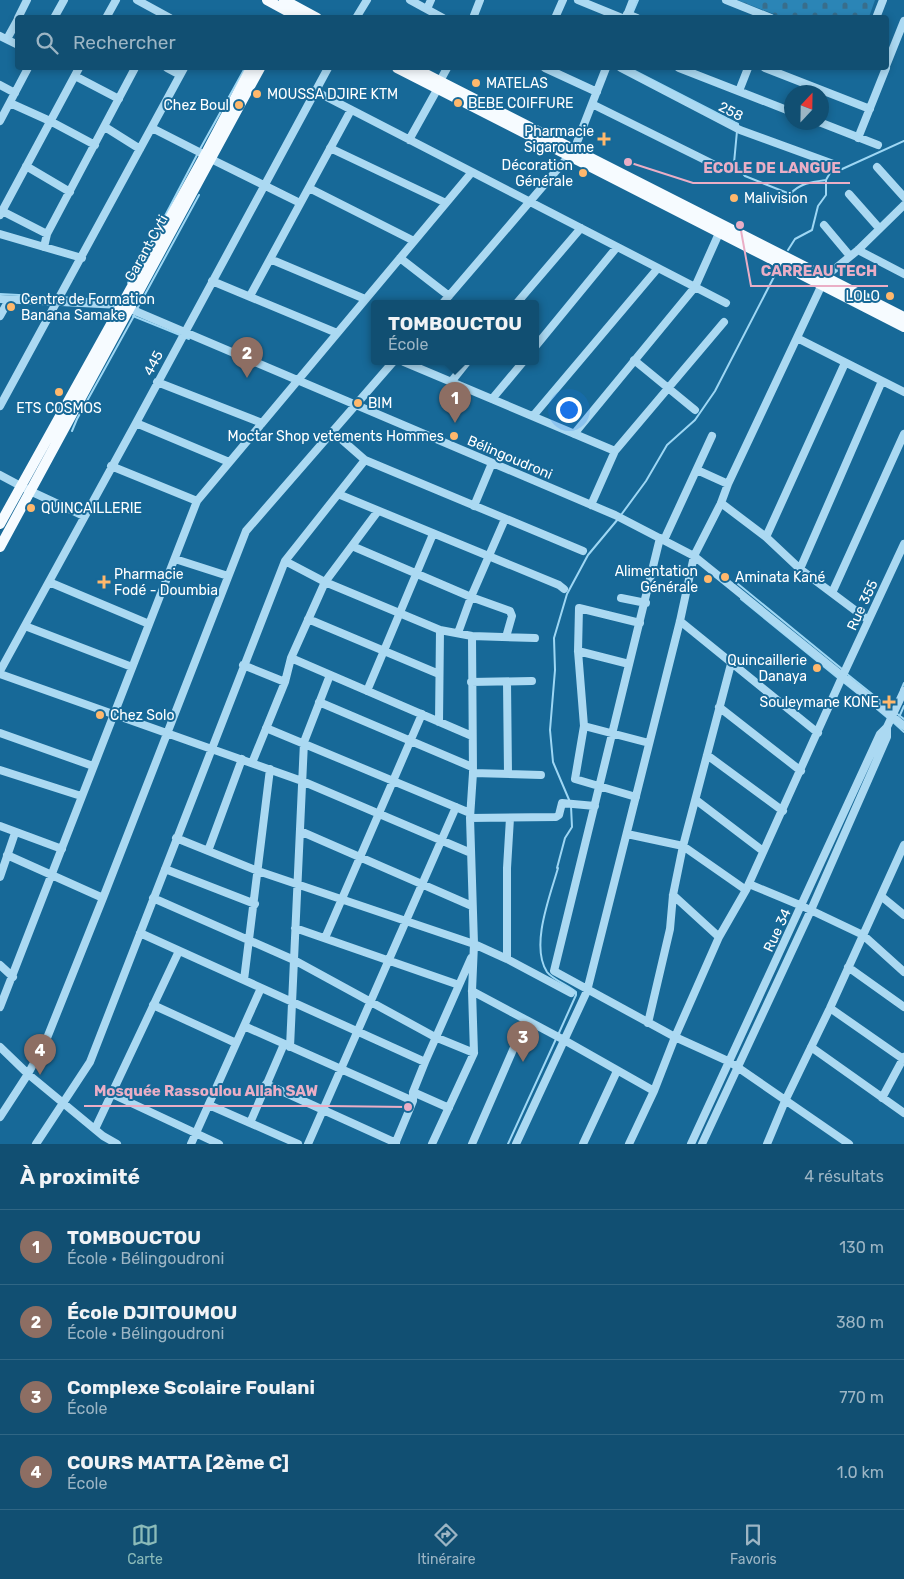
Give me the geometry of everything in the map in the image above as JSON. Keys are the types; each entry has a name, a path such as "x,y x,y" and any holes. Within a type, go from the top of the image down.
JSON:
{"main road":[{"path":"267,0 309,15"},
{"name":"Garant Cyti","path":"208,157 250,70"},
{"name":"Garant Cyti","path":"0,547 25,489 208,157 259,70"},
{"path":"403,70 439,85 824,280 904,327"},
{"path":"417,70 439,85"},
{"path":"572,153 720,231 904,317"},
{"name":"Garant Cyti","path":"0,524 25,489"}],"street":[{"path":"20,15 27,0"},
{"path":"56,15 64,0"},
{"path":"108,15 116,0"},
{"path":"137,0 164,15"},
{"path":"358,15 367,0"},
{"path":"410,0 438,15"},
{"path":"427,9 431,0"},
{"path":"474,15 480,0"},
{"path":"557,15 563,0"},
{"path":"578,0 622,15"},
{"path":"626,15 633,0"},
{"path":"726,0 764,15"},
{"path":"877,15 883,0"},
{"path":"889,60 904,21"},
{"path":"15,22 3,38 15,44"},
{"path":"0,121 27,70"},
{"path":"47,234 1,213 78,70"},
{"path":"44,247 47,234 134,70"},
{"name":"445","path":"0,672 327,70"},
{"path":"409,140 446,70"},
{"path":"549,70 597,92"},
{"path":"446,300 572,153 605,70"},
{"name":"258","path":"624,70 740,130 836,165"},
{"path":"684,70 784,109"},
{"path":"739,91 747,70"},
{"path":"770,70 870,109"},
{"path":"858,138 885,70"},
{"path":"0,406 3,392 58,303 182,71"},
{"path":"75,76 119,99"},
{"path":"0,85 15,93"},
{"path":"315,91 726,303"},
{"path":"10,103 95,145"},
{"path":"592,104 717,166"},
{"path":"250,296 351,110"},
{"path":"829,126 878,145"},
{"path":"105,127 140,149"},
{"path":"152,128 300,203"},
{"path":"330,148 446,203"},
{"path":"26,166 70,192"},
{"path":"877,167 904,196"},
{"path":"0,1007 197,501 472,172"},
{"path":"309,188 414,241"},
{"path":"849,194 879,228"},
{"path":"516,1144 559,1037 587,991 680,621 694,556 721,503 728,484 824,280 904,205"},
{"path":"824,225 850,256"},
{"path":"519,300 581,228"},
{"path":"574,434 696,287 720,231"},
{"path":"0,234 82,258"},
{"path":"539,342 617,247"},
{"path":"858,250 904,274"},
{"path":"400,258 449,296"},
{"path":"270,259 365,299"},
{"path":"533,416 658,268"},
{"path":"212,280 337,333"},
{"name":"Bélingoudroni","path":"0,299 125,307 626,521 694,556 904,726"},
{"path":"0,316 9,300"},
{"path":"591,506 615,451 724,322"},
{"path":"797,338 904,392"},
{"path":"634,360 695,410"},
{"path":"766,538 845,363"},
{"path":"0,1117 28,1074 47,1038 104,898 246,531 390,365"},
{"path":"411,365 615,451"},
{"path":"451,382 465,365"},
{"path":"492,399 520,365"},
{"path":"800,569 882,381"},
{"path":"157,382 262,423"},
{"path":"136,424 229,462"},
{"path":"333,432 365,460 583,551"},
{"path":"832,593 904,434"},
{"path":"712,436 662,539 629,664 554,972 675,1037 730,1062 785,1102 849,1144"},
{"path":"39,1143 62,1102 90,1062 284,561 365,460"},
{"path":"474,506 492,463"},
{"path":"111,466 197,501"},
{"path":"697,470 728,484"},
{"path":"0,475 25,489 84,516"},
{"path":"338,494 559,585 564,589"},
{"path":"721,503 766,538 800,569 868,620"},
{"path":"252,763 284,682 291,658 324,582 378,511"},
{"path":"458,632 505,519"},
{"path":"367,691 433,534"},
{"name":"Rue 355","path":"629,1144 654,1092 675,1037 719,937 748,887 904,544"},
{"path":"352,546 471,597 510,611 512,616 506,637"},
{"path":"174,559 228,576"},
{"path":"284,561 324,582 440,630 472,636 535,638"},
{"path":"49,582 149,624"},
{"path":"622,598 646,603"},
{"path":"636,797 576,779 584,726 578,651 579,608 640,623"},
{"path":"308,618 439,674"},
{"path":"680,621 818,733"},
{"path":"25,626 132,668"},
{"path":"439,722 440,630"},
{"path":"432,1144 474,1054 472,954 474,944 470,816 472,636"},
{"path":"578,651 629,664"},
{"path":"291,658 472,736"},
{"path":"648,1023 670,929 672,894 683,846 731,664"},
{"path":"243,665 284,682"},
{"path":"0,672 302,781 471,853"},
{"path":"250,1123 266,1084 287,1046 292,1002 304,742 330,675"},
{"path":"471,682 532,682"},
{"path":"507,682 508,774"},
{"name":"Rue 34","path":"691,1144 880,734 886,727 904,691"},
{"path":"319,702 472,770 541,775"},
{"path":"719,707 801,771"},
{"path":"325,938 422,714"},
{"path":"584,726 649,743"},
{"name":"Rue 34","path":"702,1144 811,910 887,737 886,727"},
{"path":"266,728 304,742 456,807 470,816 510,818 556,817 559,815 562,803 594,806"},
{"path":"0,733 94,766"},
{"path":"707,755 782,811"},
{"path":"208,851 242,759"},
{"path":"244,980 255,904 270,769"},
{"path":"0,770 81,796"},
{"path":"696,800 763,851"},
{"path":"308,1144 456,807"},
{"path":"507,959 507,868 510,818"},
{"path":"0,826 62,848"},
{"path":"300,831 472,906"},
{"path":"0,877 16,832"},
{"path":"627,834 683,846 748,887 802,906 862,935 904,972"},
{"path":"176,838 258,871 474,944 571,993"},
{"path":"767,1144 862,935 902,858 904,845"},
{"path":"7,855 104,898"},
{"path":"165,868 255,904"},
{"path":"672,894 719,937"},
{"path":"881,896 904,915"},
{"path":"153,898 294,960 435,1037 474,1054"},
{"path":"295,928 459,985"},
{"path":"140,933 425,1062"},
{"path":"95,1129 179,951"},
{"path":"266,1084 396,1143 435,1037 472,954"},
{"path":"0,965 13,977"},
{"path":"848,967 904,1008"},
{"path":"191,1144 261,988"},
{"path":"472,991 559,1037 654,1092"},
{"path":"153,1005 236,1043"},
{"path":"830,1008 904,1058 882,1098"},
{"path":"472,1144 526,1020"},
{"path":"244,1026 340,1070 448,1108"},
{"path":"0,1047 28,1074 103,1136 117,1144"},
{"path":"811,1047 904,1113"},
{"path":"583,1144 617,1071"},
{"path":"112,1094 219,1144"},
{"path":"209,1105 298,1144"},
{"path":"100,1144 103,1136"}],"green space":[{"path":"737,0 875,0 870,15 777,15"}],"waterway":[{"path":"632,14 638,0"},
{"path":"200,149 244,70"},
{"path":"633,70 738,124 738,126"},
{"path":"737,131 734,163 745,176 790,194 802,185 826,180"},
{"path":"788,250 795,239 812,230 818,206 826,195 826,180 830,173 904,141"},
{"path":"156,233 198,153"},
{"path":"137,309 199,195"},
{"path":"128,283 153,239"},
{"path":"621,515 646,481 667,445 695,420 715,391 778,269"},
{"path":"0,294 56,297"},
{"path":"61,297 101,300"},
{"path":"72,431 135,314"},
{"path":"133,316 180,335"},
{"path":"184,337 189,339"},
{"path":"570,802 553,762 550,730 555,670 554,638 567,594 588,555 618,519"},
{"path":"738,584 842,669"},
{"path":"741,599 838,678"},
{"path":"847,674 892,710"},
{"path":"842,681 866,700"},
{"path":"901,690 904,683"},
{"path":"900,715 904,706"},
{"path":"877,709 889,719"},
{"path":"896,713 904,719"},
{"path":"893,722 904,732"},
{"path":"557,868 565,838 572,827 571,806"},
{"path":"558,868 543,921 540,949 542,961 547,972 576,992 558,1035"},
{"path":"508,1144 556,1039"}],"place":[{"name":"MATELAS","path":"476,83"},
{"name":"MOUSSA DJIRE KTM","path":"257,94"},
{"name":"BEBE COIFFURE","path":"458,103"},
{"name":"Chez Boul","path":"239,105"},
{"name":"Pharmacie Sigaroume","path":"604,139"},
{"name":"ECOLE DE LANGUE","path":"628,162"},
{"name":"Décoration Générale","path":"583,173"},
{"name":"Malivision","path":"734,198"},
{"name":"CARREAU TECH","path":"740,225"},
{"name":"LOLO","path":"890,296"},
{"name":"Centre de Formation Banana Samake","path":"11,307"},
{"name":"École DJITOUMOU","path":"247,378"},
{"name":"ETS COSMOS","path":"59,392"},
{"name":"BIM","path":"358,403"},
{"name":"TOMBOUCTOU","path":"455,423"},
{"name":"Moctar Shop vetements Hommes","path":"454,436"},
{"name":"QUINCAILLERIE","path":"31,508"},
{"name":"Aminata Kané","path":"725,577"},
{"name":"Alimentation Générale","path":"708,579"},
{"name":"Pharmacie Fodé - Doumbia","path":"104,582"},
{"name":"Quincaillerie Danaya","path":"817,668"},
{"name":"Souleymane KONE","path":"889,702"},
{"name":"Chez Solo","path":"100,715"},
{"name":"Complexe Scolaire Foulani","path":"523,1062"},
{"name":"COURS MATTA [2ème C]","path":"40,1075"},
{"name":"Mosquée Rassoulou Allah SAW","path":"408,1107"}]}
